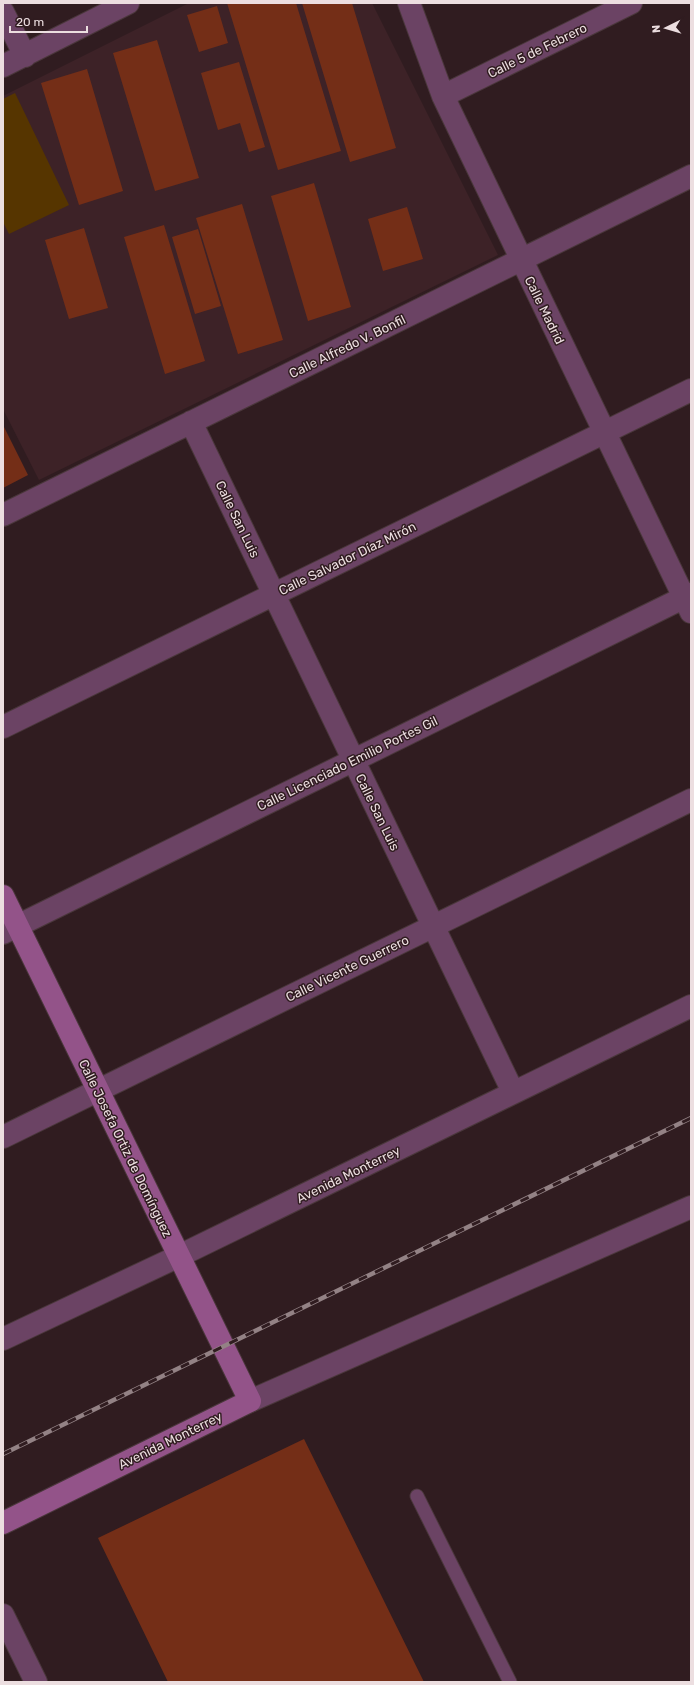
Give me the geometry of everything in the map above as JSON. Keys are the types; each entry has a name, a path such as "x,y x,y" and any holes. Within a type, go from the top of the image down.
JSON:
{"street":[{"path":"3,66 128,3"},
{"name":"Calle Madrid","path":"409,3 443,96 605,432 689,602"},
{"name":"Calle 5 de Febrero","path":"443,96 631,3"},
{"path":"3,12 24,56"},
{"name":"Calle Alfredo V. Bonfil","path":"3,515 691,176"},
{"name":"Calle Salvador Díaz Mirón","path":"3,727 691,390"},
{"name":"Calle San Luis","path":"191,422 513,1092"},
{"name":"Calle Licenciado Emilio Portes Gil","path":"10,930 353,760 689,602"},
{"name":"Calle Vicente Guerrero","path":"3,1137 691,800"},
{"name":"Calle Josefa Ortiz de Domínguez","path":"3,896 10,930 98,1090 250,1401"},
{"name":"Avenida Monterrey","path":"3,1339 179,1256 691,1006"},
{"name":"Avenida Monterrey","path":"3,1523 250,1401 691,1207"},
{"path":"3,1615 36,1682"}],"lane":[{"path":"417,1496 510,1682"}],"shaded area":[{"path":"189,3 372,3 498,255 39,480 3,409 3,96"},
{"path":"15,93 69,205 9,234 3,222 3,99"}],"building":[{"path":"227,3 296,3 341,151 278,170"},
{"path":"302,3 352,3 396,148 350,162"},
{"path":"217,6 228,43 199,52 187,15"},
{"path":"157,40 199,178 155,191 113,53"},
{"path":"239,62 265,147 249,152 240,123 218,130 201,73"},
{"path":"87,69 123,191 79,205 41,83"},
{"path":"314,183 351,307 308,321 271,196"},
{"path":"242,204 283,340 238,354 196,218"},
{"path":"407,207 423,259 383,271 368,219"},
{"path":"164,225 205,361 165,374 124,237"},
{"path":"84,228 108,308 69,319 45,240"},
{"path":"198,229 221,306 195,314 172,237"},
{"path":"3,425 28,475 3,488"},
{"path":"304,1439 424,1682 168,1682 98,1538"}],"railway":[{"path":"3,1454 691,1118"}]}
